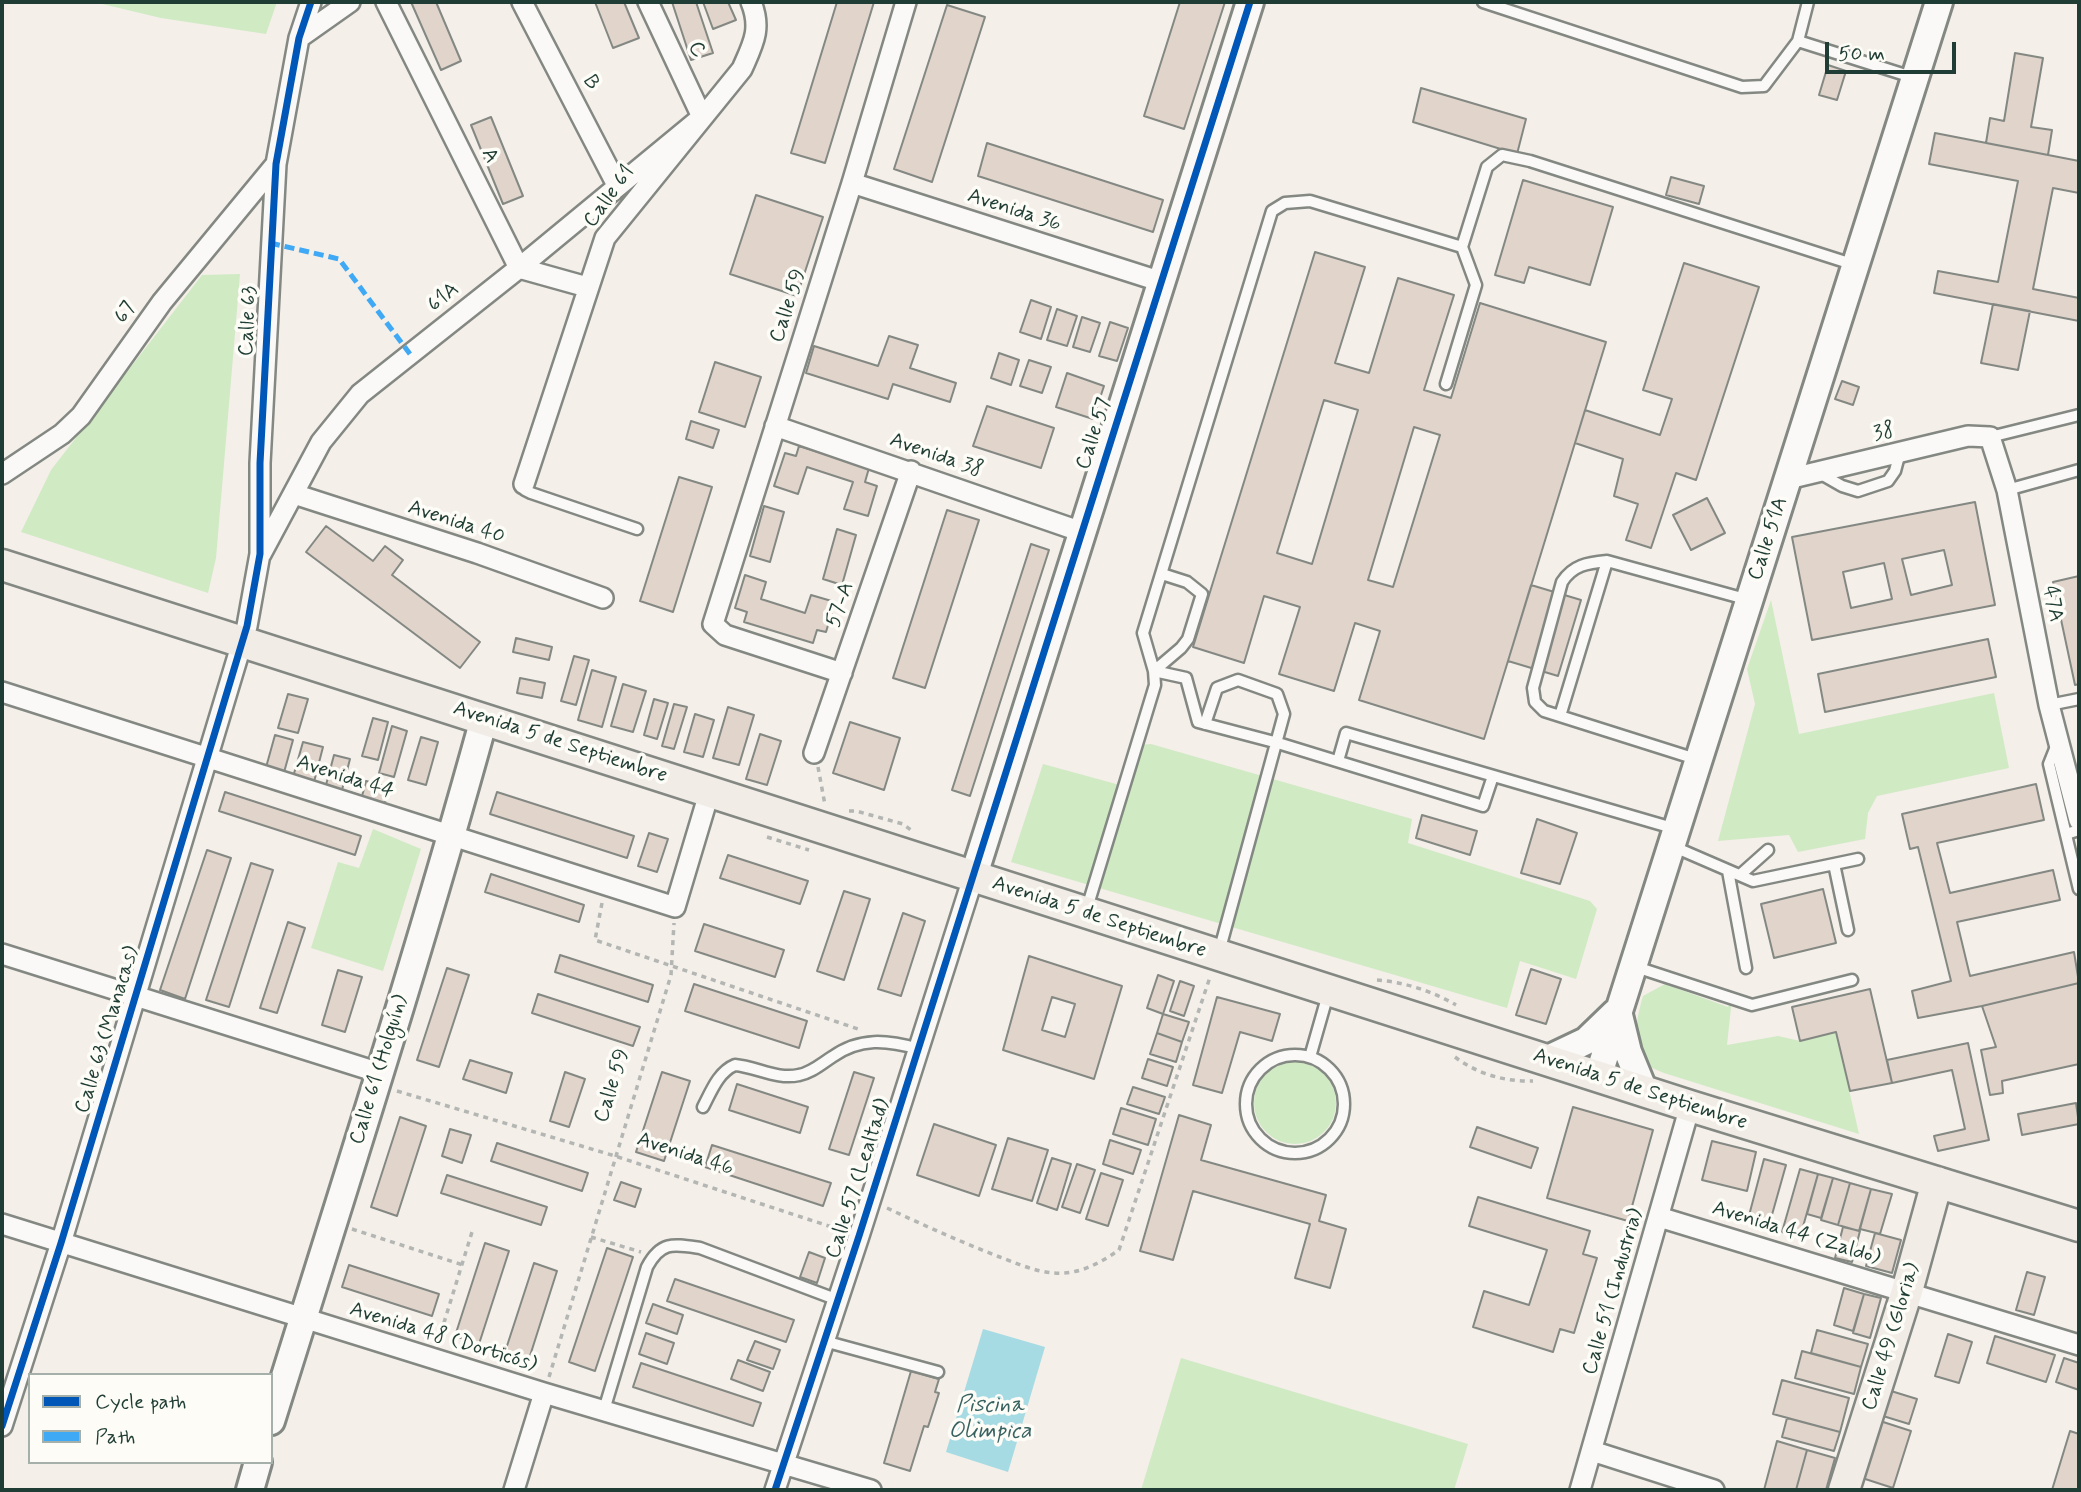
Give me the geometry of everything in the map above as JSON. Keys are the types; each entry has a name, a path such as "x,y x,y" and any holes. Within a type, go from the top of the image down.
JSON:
{"main road":[{"name":"Avenida 5 de Septiembre","path":"2,565 710,790 1217,956 2079,1226"},
{"path":"1888,1167 1905,1185 1912,1198 1922,1239"},
{"name":"Calle 49 (Gloria)","path":"1844,1490 1907,1292 1937,1182"},
{"path":"1922,1239 1946,1213 1964,1203 1986,1197"}],"street":[{"name":"Calle 63","path":"241,643 260,554 260,463 276,164 299,38 311,2"},
{"path":"299,38 350,2"},
{"name":"A","path":"386,2 519,268"},
{"name":"B","path":"522,2 617,185"},
{"name":"C","path":"648,2 702,117"},
{"name":"Calle 61","path":"524,484 605,238 742,69 756,38 757,17 751,2"},
{"name":"Calle 59","path":"842,673 725,635 713,624 906,2"},
{"name":"Calle 57","path":"973,878 1250,2"},
{"name":"Calle 51A","path":"1598,1077 1939,2"},
{"name":"61A","path":"260,554 321,442 360,394 519,268 702,117"},
{"name":"67","path":"2,474 62,434 80,416 162,302 276,164"},
{"name":"Avenida 36","path":"852,183 1162,282"},
{"path":"519,268 587,287"},
{"name":"Avenida 38","path":"775,426 1082,532"},
{"name":"38","path":"1788,479 1968,436 1990,437"},
{"name":"47A","path":"1990,437 2007,490 2073,827"},
{"name":"57-A","path":"814,753 911,471"},
{"name":"Avenida 40","path":"294,494 477,553 603,598"},
{"name":"Calle 63 (Manacas)","path":"2,1426 137,996 241,643"},
{"name":"Avenida 44","path":"2,692 675,907"},
{"name":"Calle 61 (Holguín)","path":"273,1415 452,836 484,719"},
{"path":"675,907 710,790"},
{"name":"Calle 57 (Lealtad)","path":"775,1490 973,878"},
{"path":"2,954 137,996 378,1079"},
{"path":"1546,1060 1586,1041 1618,1009"},
{"path":"1618,1009 1628,1052 1644,1091"},
{"name":"Calle 51 (Industria)","path":"1580,1490 1690,1106"},
{"name":"Avenida 44 (Zaldo)","path":"1659,1217 2079,1345"},
{"name":"Avenida 48 (Dorticós)","path":"2,1224 544,1393 871,1490"},
{"path":"514,1490 544,1393"},
{"path":"1592,1451 1714,1490"},
{"path":"250,1490 257,1464"}],"lane":[{"path":"1483,2 1742,87 1764,86 1798,41 1808,2"},
{"path":"1798,41 1915,78"},
{"path":"1446,384 1476,285 1462,247 1487,167 1502,155 1530,160 1856,265"},
{"path":"1085,913 1155,685 1154,671 1143,633 1272,211 1285,203 1310,201 1462,247"},
{"path":"1990,437 2079,415"},
{"path":"1818,472 1842,486 1858,491 1888,481 1895,471 1900,452"},
{"path":"2007,490 2079,470"},
{"path":"524,484 525,490 531,493 637,529"},
{"path":"1699,760 1544,711 1535,702 1533,688 1562,582 1569,571 1586,563 1607,561 1750,600"},
{"path":"1560,716 1607,561"},
{"path":"1154,671 1188,639 1202,594 1188,582 1162,573"},
{"path":"1154,671 1186,678 1198,722 1278,743 1483,806 1493,776"},
{"path":"1205,724 1217,688 1238,680 1277,694 1284,714 1217,956"},
{"path":"2049,705 2079,699"},
{"path":"1338,761 1346,733 1493,776 1674,837 1728,871 1753,881 1858,859"},
{"path":"2073,827 2079,830"},
{"path":"2073,827 2079,889"},
{"path":"1740,875 1768,850"},
{"path":"1833,864 1848,930"},
{"path":"1728,871 1746,968"},
{"path":"1633,966 1752,1005 1852,980"},
{"path":"1310,1057 1329,989"},
{"path":"703,1107 721,1074 735,1065 777,1075 801,1075 857,1043 895,1042 919,1049"},
{"path":"1294,1054 1310,1057 1324,1064 1339,1082 1344,1104 1342,1120 1323,1144 1309,1151 1294,1153 1277,1149 1263,1141 1252,1128 1246,1095 1262,1066 1277,1058 1294,1054"},
{"path":"604,1410 646,1267 653,1255 664,1247 676,1245 700,1248 838,1300"},
{"path":"824,1341 938,1371"}],"path":[{"path":"814,753 826,810"},
{"path":"606,885 595,940 895,1042"},
{"path":"871,1200 947,1237 1039,1270 1055,1273 1077,1271 1098,1264 1119,1250 1217,956"},
{"path":"332,1223 463,1265"},
{"path":"433,1358 472,1232"},
{"path":"591,1237 653,1255"}],"green space":[{"path":"94,2 277,2 266,34 161,18"},
{"path":"240,274 216,558 208,593 21,532 51,470 202,275"},
{"path":"1771,600 1799,734 1994,693 2009,768 1877,796 1868,813 1865,839 1798,852 1789,835 1718,841 1755,704 1747,669"},
{"path":"1151,744 1412,819 1408,843 1590,901 1597,909 1576,979 1520,961 1507,1008 1011,862 1043,764 1127,787 1140,745"},
{"path":"373,829 421,849 383,971 311,948 338,862 359,868"},
{"path":"1665,984 1728,1007 1732,998 1727,1045 1778,1036 1800,1041 1836,1032 1859,1134 1645,1065 1637,1039 1640,1006 1643,996"},
{"path":"1295,1062 1311,1066 1324,1074 1332,1087 1336,1103 1332,1119 1324,1132 1311,1140 1295,1144 1279,1140 1266,1132 1258,1119 1254,1103 1258,1087 1266,1074 1279,1066"},
{"path":"1181,1358 1468,1444 1454,1490 1141,1490"}],"water":[{"name":"Piscina Olimpica","path":"983,1329 1045,1347 1008,1472 946,1452"}],"building":[{"path":"411,2 436,2 461,61 441,70"},
{"path":"595,2 624,2 639,38 613,48"},
{"path":"672,2 696,2 713,53 691,60"},
{"path":"703,2 728,2 736,20 713,29"},
{"path":"837,2 874,2 825,163 791,153"},
{"path":"1180,2 1225,2 1184,129 1144,116"},
{"path":"947,5 985,17 932,182 894,169"},
{"path":"2015,53 2043,58 2031,127 2052,130 2048,155 1986,143 1990,118 2004,121"},
{"path":"1828,65 1846,71 1837,100 1819,95"},
{"path":"1421,88 1526,119 1517,154 1413,122"},
{"path":"491,117 523,196 503,204 471,125"},
{"path":"1935,133 2079,161 2079,193 2053,188 2033,289 2079,298 2079,321 1934,293 1938,271 1998,282 2018,181 1929,164"},
{"path":"987,143 1163,200 1153,232 978,176"},
{"path":"1671,177 1704,186 1699,204 1666,195"},
{"path":"1523,180 1613,207 1590,285 1529,267 1524,283 1495,275"},
{"path":"756,195 823,217 797,296 730,274"},
{"path":"1315,252 1365,267 1335,363 1369,373 1398,278 1454,295 1424,390 1451,398 1480,303 1606,342 1484,739 1359,700 1380,631 1355,623 1334,691 1279,674 1300,607 1264,596 1244,663 1193,647","holes":["1324,400 1358,410 1312,564 1277,553","1414,427 1440,435 1393,587 1368,580"]},
{"path":"1684,263 1759,287 1696,480 1676,473 1651,548 1626,540 1638,504 1614,496 1623,459 1575,443 1585,410 1660,435 1672,399 1643,390"},
{"path":"1031,300 1051,307 1041,339 1020,332"},
{"path":"1993,304 2030,311 2018,370 1981,363"},
{"path":"1057,309 1077,316 1067,346 1047,340"},
{"path":"1082,317 1100,323 1090,352 1073,347"},
{"path":"1110,322 1128,328 1117,361 1099,356"},
{"path":"889,336 918,345 910,368 956,383 950,402 893,384 888,399 806,373 814,346 878,366"},
{"path":"999,353 1019,360 1011,385 991,378"},
{"path":"1029,360 1051,367 1042,393 1020,386"},
{"path":"715,362 761,377 745,427 699,412"},
{"path":"1067,373 1104,386 1093,419 1056,407"},
{"path":"1842,381 1859,387 1853,405 1835,399"},
{"path":"987,406 1054,428 1041,468 973,446"},
{"path":"691,421 719,430 713,448 686,439"},
{"path":"799,446 869,468 865,482 877,486 868,516 844,509 853,482 807,467 798,494 774,486 785,453 796,456"},
{"path":"679,477 712,487 673,612 640,601"},
{"path":"1707,498 1725,533 1691,550 1673,515"},
{"path":"1975,502 1995,605 1812,640 1792,537","holes":["1944,550 1952,585 1911,595 1902,559","1884,563 1892,599 1851,608 1843,572"]},
{"path":"764,506 784,512 770,562 750,556"},
{"path":"947,510 979,520 925,688 893,678"},
{"path":"326,526 373,561 385,546 403,560 392,575 480,642 460,668 306,552"},
{"path":"837,529 856,535 842,585 823,579"},
{"path":"1031,544 1049,550 970,796 952,790"},
{"path":"745,575 766,582 761,599 805,613 811,595 835,602 826,632 817,630 813,643 744,622 747,612 735,608"},
{"path":"2079,576 2079,684 2075,685 2053,582"},
{"path":"1531,585 1581,600 1558,676 1508,661"},
{"path":"516,638 552,647 549,660 513,652"},
{"path":"1988,639 1996,677 1825,712 1818,674"},
{"path":"574,656 589,660 576,705 561,701"},
{"path":"592,670 616,677 602,727 578,720"},
{"path":"520,678 545,683 542,698 517,693"},
{"path":"623,684 646,691 633,732 611,726"},
{"path":"288,694 308,699 298,733 278,728"},
{"path":"654,699 668,703 657,739 644,735"},
{"path":"674,704 687,707 674,749 662,746"},
{"path":"728,707 754,715 739,765 713,758"},
{"path":"695,714 714,720 703,757 684,752"},
{"path":"373,718 388,722 378,760 362,756"},
{"path":"850,722 900,738 884,790 833,773"},
{"path":"392,726 407,731 394,777 379,773"},
{"path":"760,734 781,741 767,785 746,779"},
{"path":"275,735 293,740 283,776 265,771"},
{"path":"421,737 438,742 426,785 408,780"},
{"path":"303,742 323,747 314,782 293,777"},
{"path":"334,755 350,759 342,790 326,785"},
{"path":"366,781 389,787 384,806 361,800"},
{"path":"2036,784 2044,820 1937,843 1950,893 2053,870 2060,900 1957,922 1970,976 2074,952 2079,983 1918,1018 1912,991 1951,981 1918,847 1910,849 1902,814"},
{"path":"225,792 361,836 355,855 219,811"},
{"path":"497,792 634,836 627,858 490,814"},
{"path":"1422,815 1477,831 1470,855 1416,838"},
{"path":"1537,819 1577,833 1560,884 1521,873"},
{"path":"649,833 668,839 657,872 638,866"},
{"path":"207,850 231,858 185,999 160,990"},
{"path":"728,855 808,881 800,904 720,878"},
{"path":"251,863 273,870 229,1007 206,1000"},
{"path":"491,874 584,905 579,922 485,892"},
{"path":"1823,889 1836,943 1774,958 1761,904"},
{"path":"844,891 870,899 844,980 817,971"},
{"path":"903,913 925,921 901,996 878,989"},
{"path":"288,922 305,928 277,1013 260,1008"},
{"path":"704,924 784,950 775,977 695,951"},
{"path":"560,955 653,985 648,1002 555,972"},
{"path":"1029,956 1122,986 1094,1079 1003,1050","holes":["1052,997 1075,1004 1065,1037 1042,1030"]},
{"path":"447,968 469,975 439,1067 417,1060"},
{"path":"1531,969 1561,979 1546,1024 1516,1015"},
{"path":"338,970 362,977 345,1032 322,1025"},
{"path":"1158,975 1174,981 1163,1014 1147,1008"},
{"path":"1180,981 1194,986 1184,1016 1170,1011"},
{"path":"2079,983 2079,1064 2002,1081 2003,1093 1990,1095 1981,1050 1996,1047 1982,1006"},
{"path":"694,984 807,1021 799,1048 685,1011"},
{"path":"1870,989 1892,1083 1850,1091 1836,1032 1800,1041 1792,1007"},
{"path":"538,994 640,1027 633,1046 532,1013"},
{"path":"1217,997 1280,1014 1272,1041 1240,1032 1222,1093 1193,1085"},
{"path":"1163,1014 1189,1022 1182,1042 1157,1033"},
{"path":"1157,1033 1182,1042 1176,1062 1150,1054"},
{"path":"1968,1043 1989,1140 1938,1151 1934,1136 1965,1129 1952,1070 1892,1083 1887,1060"},
{"path":"1148,1059 1173,1067 1167,1086 1142,1078"},
{"path":"470,1060 512,1073 506,1093 463,1079"},
{"path":"565,1072 585,1079 569,1127 550,1121"},
{"path":"662,1072 690,1081 664,1161 636,1152"},
{"path":"854,1072 874,1078 849,1155 829,1149"},
{"path":"737,1084 808,1107 800,1133 729,1110"},
{"path":"1133,1087 1165,1097 1159,1114 1127,1104"},
{"path":"2076,1103 2079,1124 2022,1135 2018,1114"},
{"path":"1573,1107 1653,1130 1628,1221 1547,1198"},
{"path":"1121,1108 1156,1119 1148,1145 1113,1134"},
{"path":"1179,1115 1211,1125 1201,1160 1326,1195 1319,1221 1346,1229 1330,1288 1295,1278 1310,1224 1193,1191 1173,1260 1140,1251"},
{"path":"400,1117 426,1126 397,1216 371,1207"},
{"path":"934,1124 996,1145 979,1196 917,1175"},
{"path":"1477,1127 1538,1148 1531,1168 1470,1147"},
{"path":"450,1129 471,1135 462,1163 442,1156"},
{"path":"1008,1138 1048,1150 1032,1201 992,1189"},
{"path":"1110,1140 1141,1150 1133,1174 1103,1164"},
{"path":"1712,1141 1756,1152 1747,1191 1702,1180"},
{"path":"497,1143 588,1173 582,1191 491,1161"},
{"path":"712,1145 831,1183 823,1206 705,1167"},
{"path":"1052,1158 1071,1164 1057,1210 1037,1203"},
{"path":"1764,1159 1786,1165 1768,1229 1747,1223"},
{"path":"1077,1164 1095,1170 1080,1213 1062,1207"},
{"path":"1800,1169 1818,1174 1800,1237 1782,1232"},
{"path":"1101,1173 1123,1180 1108,1226 1086,1219"},
{"path":"1818,1174 1833,1178 1821,1218 1807,1214"},
{"path":"447,1175 547,1207 541,1225 441,1193"},
{"path":"1833,1178 1850,1183 1838,1225 1821,1220"},
{"path":"621,1182 641,1189 635,1207 614,1200"},
{"path":"1850,1183 1871,1189 1859,1231 1838,1225"},
{"path":"1871,1189 1892,1194 1880,1234 1860,1229"},
{"path":"1478,1197 1590,1231 1583,1254 1597,1258 1574,1333 1560,1329 1553,1352 1473,1327 1484,1291 1529,1305 1547,1250 1469,1226"},
{"path":"1843,1227 1860,1231 1852,1262 1835,1258"},
{"path":"1875,1233 1901,1240 1892,1273 1866,1266"},
{"path":"485,1243 509,1251 479,1344 455,1336"},
{"path":"607,1248 633,1257 595,1371 569,1362"},
{"path":"809,1252 825,1258 817,1283 800,1277"},
{"path":"534,1263 557,1271 529,1359 505,1352"},
{"path":"349,1265 439,1294 432,1316 342,1287"},
{"path":"2027,1272 2045,1277 2034,1315 2016,1310"},
{"path":"675,1279 794,1320 786,1342 667,1301"},
{"path":"1844,1288 1864,1294 1853,1331 1834,1325"},
{"path":"1864,1294 1881,1298 1870,1338 1853,1333"},
{"path":"653,1304 683,1315 677,1334 646,1323"},
{"path":"1817,1330 1868,1344 1861,1367 1811,1353"},
{"path":"646,1333 674,1343 667,1364 639,1354"},
{"path":"1948,1334 1972,1342 1959,1383 1935,1376"},
{"path":"1995,1336 2055,1355 2046,1382 1987,1363"},
{"path":"755,1341 780,1350 773,1369 747,1360"},
{"path":"1802,1351 1861,1367 1854,1394 1795,1378"},
{"path":"2064,1358 2079,1363 2079,1390 2056,1382"},
{"path":"738,1360 770,1372 763,1391 731,1379"},
{"path":"641,1363 761,1403 753,1426 633,1387"},
{"path":"911,1371 939,1379 935,1392 939,1393 928,1427 924,1426 910,1471 884,1463"},
{"path":"1782,1380 1849,1398 1840,1432 1773,1414"},
{"path":"1891,1391 1917,1399 1909,1424 1883,1416"},
{"path":"1787,1418 1840,1432 1834,1451 1782,1437"},
{"path":"1877,1420 1911,1431 1893,1488 1859,1477"},
{"path":"2070,1431 2079,1434 2079,1490 2052,1490"},
{"path":"1777,1441 1807,1450 1796,1490 1764,1490"},
{"path":"1807,1450 1835,1458 1826,1490 1796,1490"}],"marked path":[{"path":"270,243 339,259 410,354"}],"cycle path":[{"path":"2,1426 61,1243 247,626 260,554 260,463 276,164 299,38 311,2"},
{"path":"775,1490 859,1236 1250,2"}]}
